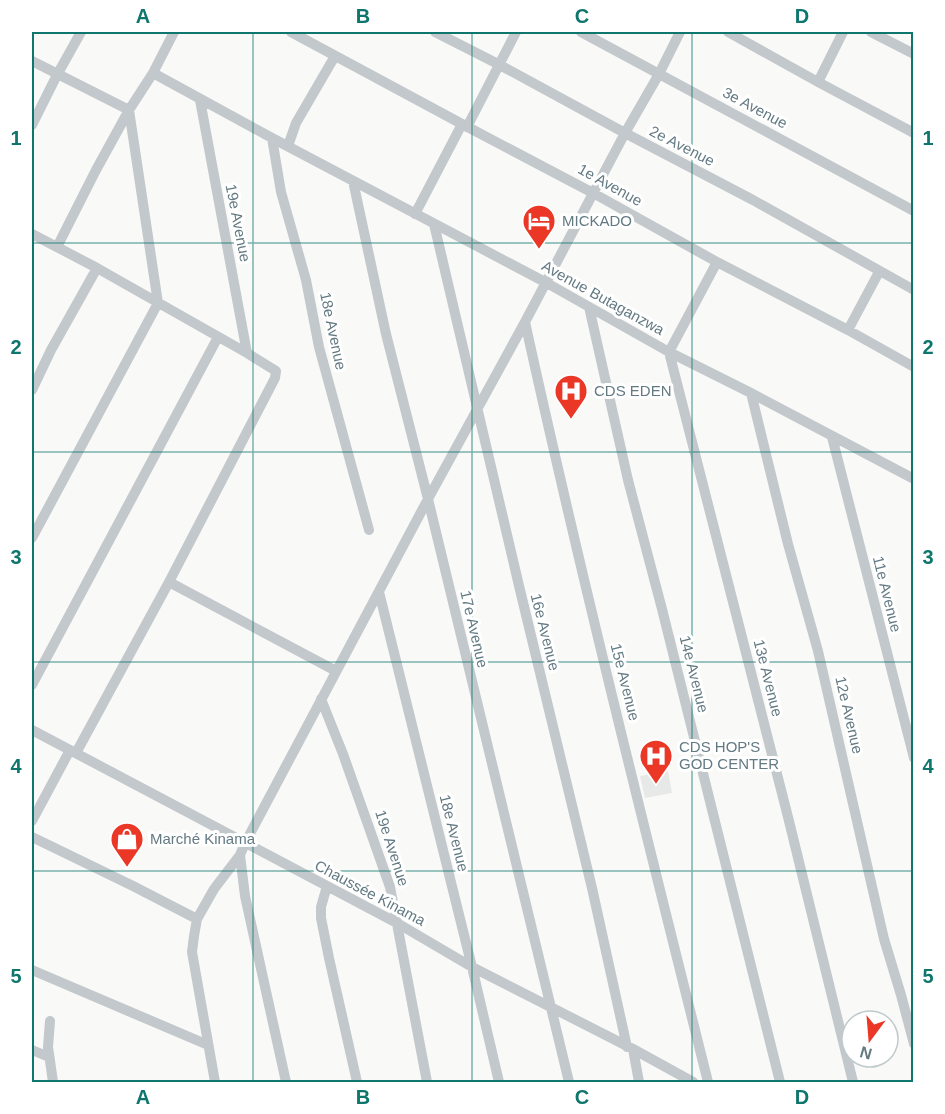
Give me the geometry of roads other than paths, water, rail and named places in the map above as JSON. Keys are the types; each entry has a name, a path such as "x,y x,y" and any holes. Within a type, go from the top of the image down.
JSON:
{"street":[{"path":"32,125 81,32"},
{"path":"57,247 96,170 129,110 153,73 174,32"},
{"name":"1e Avenue","path":"291,32 914,367"},
{"name":"2e Avenue","path":"435,32 753,200 914,290"},
{"path":"415,214 516,32"},
{"name":"3e Avenue","path":"582,32 914,211"},
{"path":"215,1083 192,952 197,919 214,889 240,855 321,699 680,32"},
{"path":"728,32 914,133"},
{"path":"818,82 843,32"},
{"path":"871,32 914,54"},
{"path":"288,146 296,123 335,56"},
{"path":"32,61 129,110"},
{"name":"Avenue Butaganzwa","path":"153,73 545,282 669,352 914,479"},
{"name":"19e Avenue","path":"200,100 247,352"},
{"path":"32,538 158,303 129,110"},
{"name":"18e Avenue","path":"272,138 281,192 306,280 319,347 369,530"},
{"name":"17e Avenue","path":"352,181 386,334 569,1083"},
{"name":"16e Avenue","path":"434,224 639,1083"},
{"path":"32,821 169,582 275,378 276,371 247,352 97,268 57,247 33,238"},
{"path":"669,352 717,262"},
{"path":"32,390 51,350 97,268"},
{"path":"848,330 879,272"},
{"name":"14e Avenue","path":"589,307 628,480 780,1083"},
{"name":"15e Avenue","path":"525,322 553,450 708,1083"},
{"path":"32,685 218,337"},
{"name":"13e Avenue","path":"669,352 788,817 853,1083"},
{"name":"12e Avenue","path":"751,393 818,651 884,939 914,1044"},
{"name":"11e Avenue","path":"832,437 914,758"},
{"path":"169,582 336,671"},
{"name":"18e Avenue","path":"379,592 499,1083"},
{"name":"19e Avenue","path":"321,699 344,754 390,887 427,1083"},
{"name":"Chaussée Kinama","path":"32,730 693,1083"},
{"path":"32,837 197,919"},
{"path":"240,855 245,896 286,1083"},
{"path":"327,886 321,907 321,918 357,1083"},
{"path":"32,970 208,1045"},
{"path":"50,1021 48,1047 53,1083"},
{"path":"32,1050 49,1057"}],"place":[{"name":"MICKADO","path":"539,250"},
{"name":"CDS EDEN","path":"571,420"},
{"name":"CDS HOP'S GOD CENTER","path":"656,785"},
{"name":"Marché Kinama","path":"127,868"}]}
